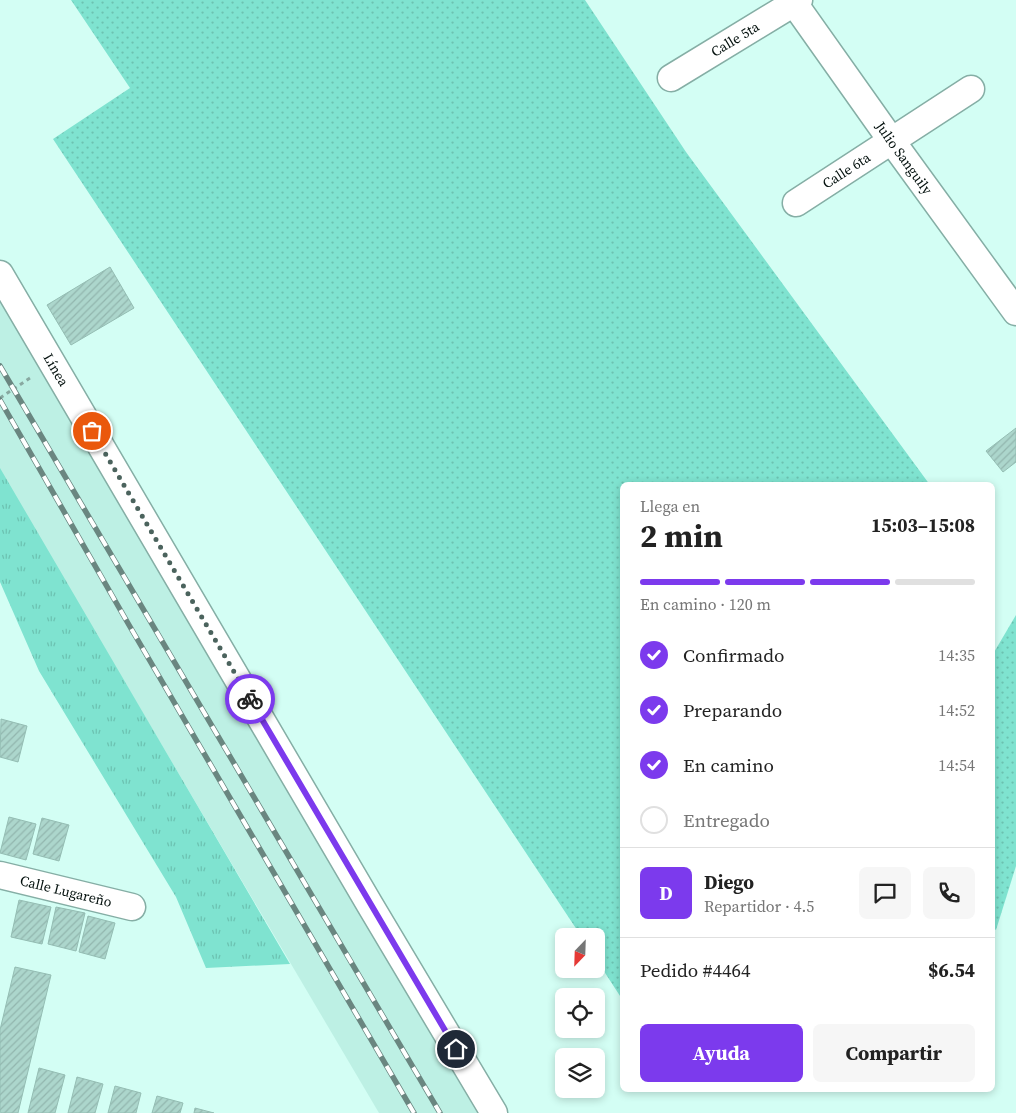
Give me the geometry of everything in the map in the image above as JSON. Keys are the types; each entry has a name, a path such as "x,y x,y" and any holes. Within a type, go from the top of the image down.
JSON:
{"street":[{"name":"Calle 5ta","path":"671,78 797,2"},
{"name":"Julio Sanguily","path":"797,2 891,140 1016,312"},
{"name":"Calle 6ta","path":"796,202 971,89"},
{"name":"Línea","path":"0,274 494,1113"},
{"name":"Calle Lugareño","path":"0,875 132,907"}],"path":[{"path":"0,398 52,363"}],"shaded area":[{"path":"0,299 477,1113 379,1113 0,471"}],"green space":[{"path":"71,0 585,0 686,152 928,482 620,482 620,996 605,973 605,928 576,928 53,139 130,88"},
{"path":"0,468 290,964 206,968 176,897 39,671 0,582"},
{"path":"1016,615 1016,866 996,930 995,929 995,651"}],"building":[{"path":"110,267 134,308 71,345 47,305"},
{"path":"1016,428 1016,462 1003,472 986,451"},
{"path":"1,719 27,726 18,762 0,757"},
{"path":"9,817 36,824 26,860 0,853"},
{"path":"42,818 69,825 59,861 33,854"},
{"path":"19,900 51,907 42,944 11,937"},
{"path":"56,907 85,913 76,951 48,944"},
{"path":"88,916 115,923 105,959 79,952"},
{"path":"15,967 51,975 18,1113 2,1113 0,1112 0,1030"},
{"path":"39,1068 65,1075 55,1113 28,1113"},
{"path":"77,1077 103,1084 95,1113 68,1113"},
{"path":"115,1086 141,1093 136,1113 108,1113"},
{"path":"157,1096 183,1103 180,1113 152,1113"},
{"path":"195,1108 214,1113 194,1113"}],"railway":[{"path":"0,366 440,1113"},
{"path":"0,400 414,1113"}],"way so far":[{"path":"92,431 250,699"}],"route":[{"path":"250,699 456,1049"}]}
